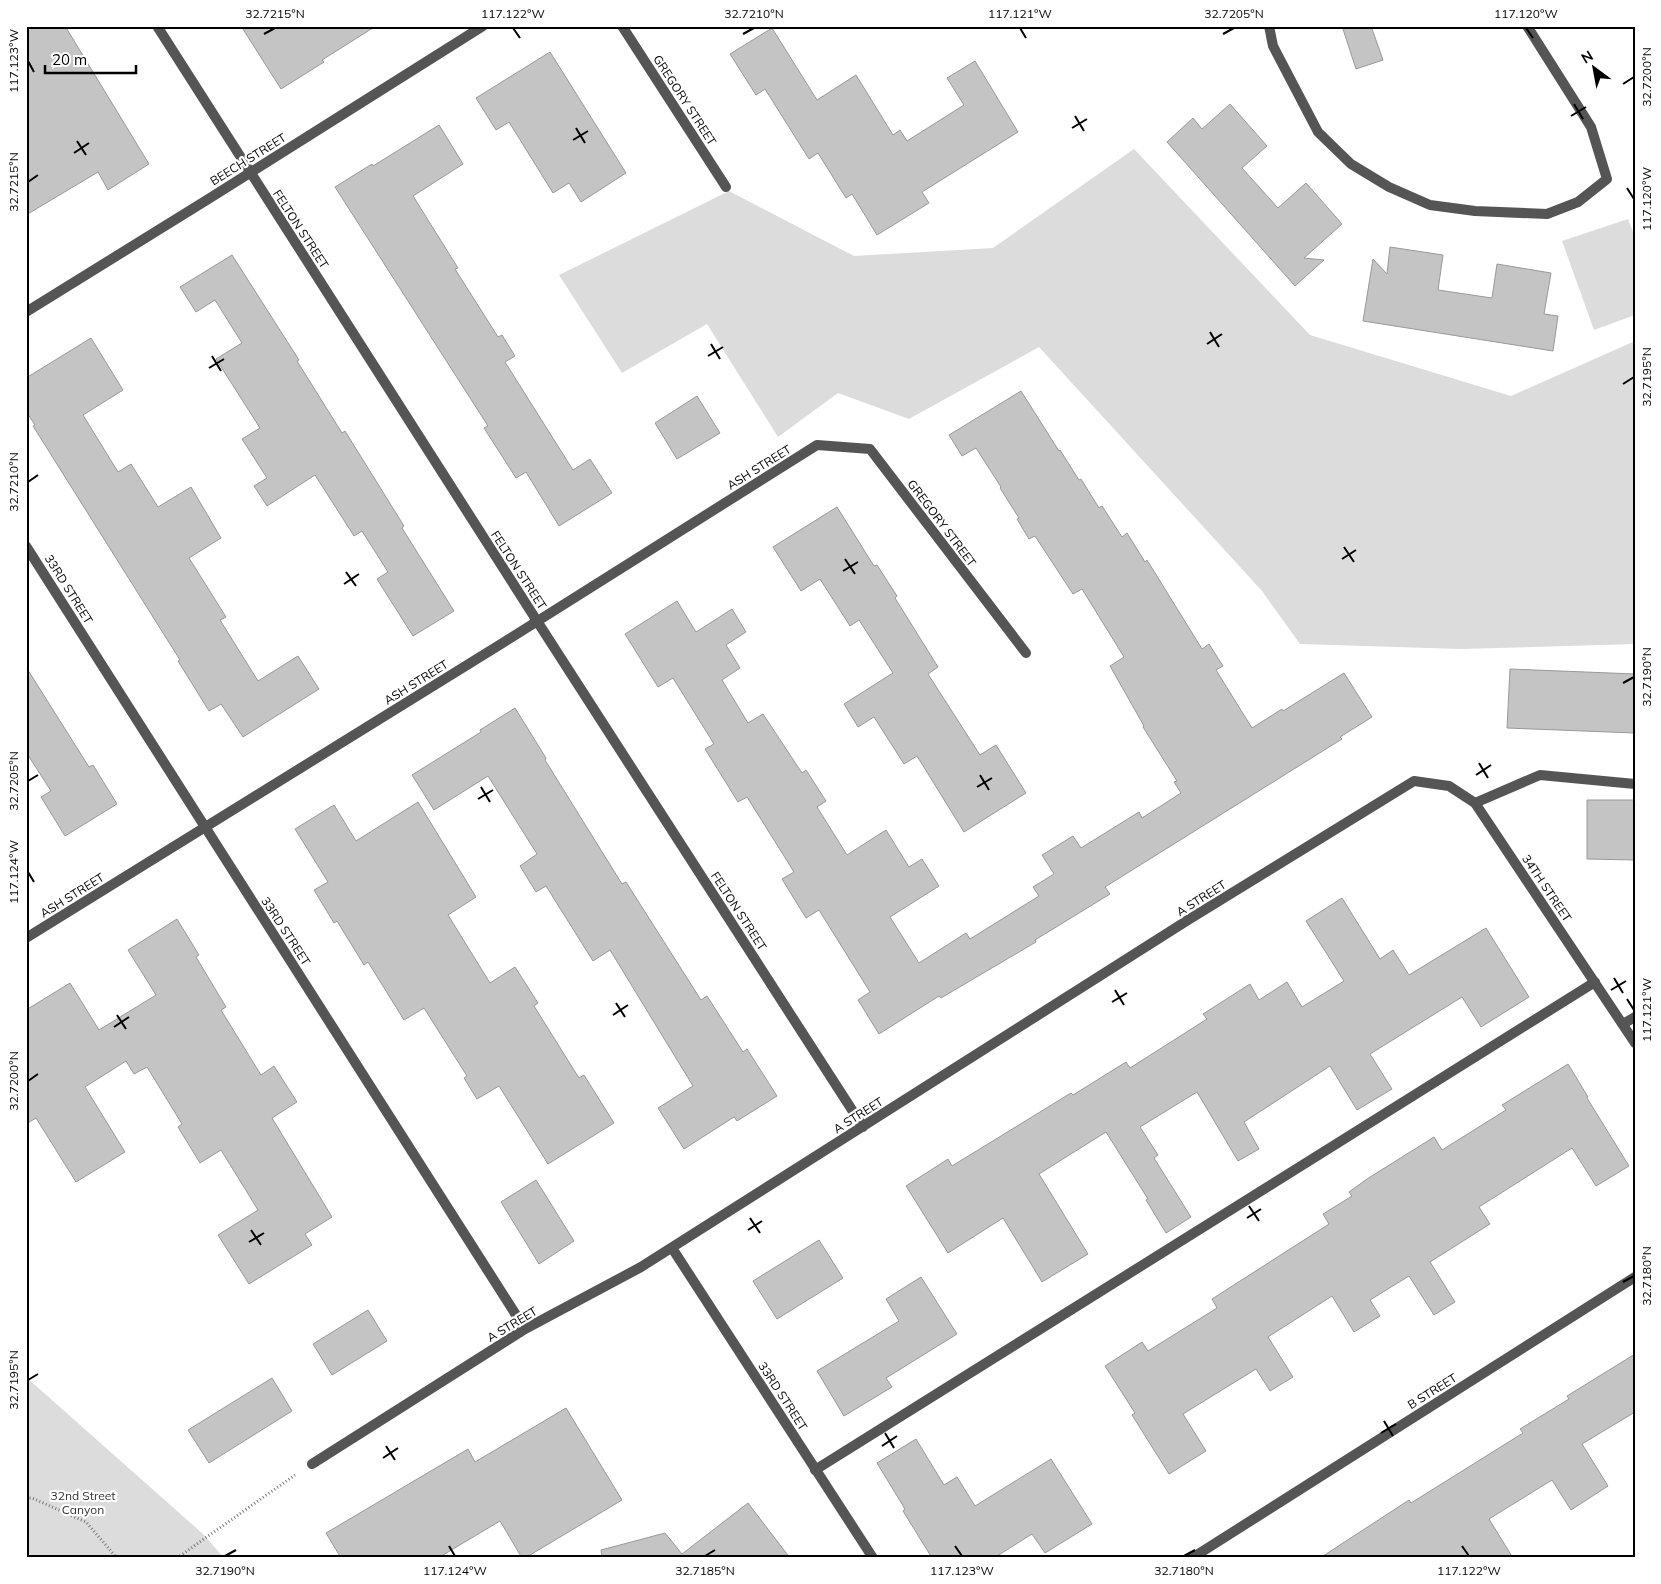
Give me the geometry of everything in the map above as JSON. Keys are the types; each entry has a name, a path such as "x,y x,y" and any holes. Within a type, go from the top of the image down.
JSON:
{"street":[{"name":"FELTON STREET","path":"157,26 537,621 864,1126"},
{"name":"BEECH STREET","path":"26,312 483,26"},
{"name":"GREGORY STREET","path":"622,26 726,187"},
{"path":"1269,26 1273,46 1318,132 1352,164 1389,186 1430,205 1475,211 1547,214 1578,202 1607,179 1591,127 1527,26"},
{"name":"GREGORY STREET","path":"817,445 870,449 1026,654"},
{"name":"ASH STREET","path":"26,938 817,445"},
{"name":"33RD STREET","path":"26,546 525,1329"},
{"path":"1475,803 1540,775 1635,784"},
{"name":"A STREET","path":"312,1464 525,1329 641,1267 672,1248 1188,920 1414,780"},
{"name":"34TH STREET","path":"1414,780 1449,786 1475,803 1635,1043"},
{"path":"815,1470 1595,982"},
{"path":"1623,1024 1635,1016"},
{"name":"33RD STREET","path":"672,1248 872,1558"},
{"name":"B STREET","path":"1192,1558 1635,1277"}],"path":[{"path":"177,1558 312,1464"},
{"path":"26,1498 32,1498 86,1522 117,1558"}],"green space":[{"path":"1134,149 1310,335 1511,396 1635,341 1635,644 1461,649 1300,644 1262,591 1039,347 909,419 838,393 778,437 707,324 622,373 559,275 729,191 854,256 993,248"},
{"path":"1628,219 1635,237 1635,315 1594,330 1562,241"},
{"name":"32nd Street Canyon","path":"26,1377 203,1534 224,1558 26,1558"}],"building":[{"path":"26,26 65,26 149,164 108,190 98,172 26,215"},
{"path":"241,26 376,26 322,60 324,62 281,89"},
{"path":"1342,26 1371,26 1383,60 1356,69"},
{"path":"772,28 817,100 856,75 893,135 900,130 907,141 964,105 947,78 975,61 1018,132 922,192 929,203 877,235 852,194 846,198 818,153 809,159 765,89 756,95 730,54"},
{"path":"550,52 626,173 581,202 569,183 553,193 509,122 496,130 476,98"},
{"path":"1230,104 1267,146 1242,168 1278,208 1306,183 1342,224 1304,258 1324,260 1295,286 1167,142 1193,118 1202,129"},
{"path":"439,125 463,164 413,196 458,268 455,269 498,337 502,335 515,356 505,362 573,470 590,459 612,493 559,526 526,472 516,478 484,428 488,426 335,187"},
{"path":"1390,247 1443,255 1438,290 1492,298 1497,264 1551,273 1544,314 1558,316 1553,351 1363,321 1373,259 1387,274"},
{"path":"232,255 299,360 297,361 342,433 345,431 454,611 413,636 377,579 388,572 362,531 354,536 315,475 267,506 254,486 267,478 242,439 260,428 216,359 242,343 215,300 196,312 180,287"},
{"path":"91,338 123,390 83,415 118,472 131,464 158,507 191,487 221,538 189,558 226,617 220,620 258,681 298,656 319,689 243,737 221,704 209,711 178,661 180,660 33,426 35,425 26,411 26,378"},
{"path":"1021,391 1059,451 1079,480 1081,479 1099,508 1102,506 1122,537 1127,533 1145,562 1147,560 1202,649 1209,644 1223,666 1216,670 1252,728 1344,673 1372,717 1340,737 1342,739 1105,887 1110,894 1035,940 1036,942 941,998 939,996 879,1034 858,1000 870,992 819,910 806,918 782,879 794,872 747,797 738,802 705,749 714,744 673,678 658,687 625,634 677,601 696,632 732,609 746,632 726,645 740,668 722,680 748,723 763,714 802,773 806,770 826,801 817,807 847,855 886,830 909,867 922,859 939,886 890,917 919,963 966,933 970,939 1039,896 1033,887 1054,874 1042,855 1073,836 1081,848 1139,812 1142,818 1181,793 1174,782 1177,781 1143,727 1110,666 1124,657 1082,589 1073,594 1035,536 1029,539 1001,487 976,448 962,456 949,435"},
{"path":"697,396 720,433 677,459 655,423"},
{"path":"837,507 874,566 877,565 897,596 895,598 938,667 928,674 980,755 996,745 1026,793 964,832 917,756 904,764 874,717 858,727 844,704 893,673 859,620 850,626 820,579 801,591 773,547"},
{"path":"26,667 89,767 93,765 117,804 65,836 41,797 51,791 26,752"},
{"path":"1510,669 1635,674 1635,733 1507,728"},
{"path":"515,708 622,884 626,882 701,1000 707,996 743,1052 747,1049 777,1096 737,1121 734,1117 684,1149 658,1108 693,1086 610,950 593,961 546,886 536,892 520,866 537,854 488,776 434,810 412,775 481,732 480,730"},
{"path":"1587,800 1635,800 1635,860 1587,859"},
{"path":"418,802 476,897 448,915 490,983 515,967 538,1003 534,1006 579,1078 584,1075 614,1123 548,1164 499,1086 477,1099 464,1078 467,1076 424,1008 404,1020 368,962 364,965 337,921 334,923 314,890 328,882 295,829 334,805 356,841"},
{"path":"1342,898 1380,959 1393,950 1409,975 1486,928 1529,997 1481,1027 1462,997 1370,1054 1392,1089 1357,1110 1330,1066 1244,1122 1259,1149 1238,1161 1197,1092 1140,1127 1158,1155 1154,1158 1191,1217 1166,1233 1146,1200 1148,1199 1106,1132 1039,1174 1088,1254 1042,1282 1003,1218 948,1253 906,1186 948,1159 952,1166 1071,1093 1073,1095 1126,1062 1130,1068 1207,1019 1203,1014 1250,984 1259,1000 1287,982 1302,1007 1344,981 1306,921"},
{"path":"177,919 199,955 196,957 226,1007 221,1010 261,1075 274,1066 297,1102 272,1118 332,1217 305,1234 312,1245 249,1284 218,1235 258,1210 221,1150 200,1163 178,1127 182,1124 147,1067 134,1074 126,1061 85,1087 125,1152 76,1182 36,1118 26,1124 26,1010 70,983 99,1030 156,995 128,950"},
{"path":"1568,1064 1629,1166 1596,1186 1572,1148 1479,1207 1490,1224 1430,1262 1455,1302 1434,1315 1409,1276 1370,1300 1380,1316 1354,1332 1332,1296 1268,1337 1293,1377 1270,1391 1256,1369 1183,1414 1206,1451 1169,1474 1132,1415 1135,1413 1105,1366 1142,1342 1148,1351 1217,1308 1212,1299 1329,1224 1323,1214 1352,1196 1349,1192 1367,1179 1434,1137 1442,1150 1506,1110 1502,1105"},
{"path":"536,1180 574,1241 539,1264 501,1202"},
{"path":"819,1240 843,1278 777,1319 753,1281"},
{"path":"921,1277 957,1334 886,1378 892,1387 844,1416 817,1371 899,1321 886,1299"},
{"path":"368,1310 387,1341 332,1375 313,1344"},
{"path":"1635,1354 1635,1412 1582,1444 1608,1486 1571,1510 1552,1480 1489,1519 1513,1558 1320,1558 1409,1500 1411,1503 1523,1433 1520,1429 1569,1399 1567,1396"},
{"path":"272,1378 292,1411 209,1463 188,1430"},
{"path":"566,1408 622,1500 525,1558 522,1558 500,1521 438,1558 341,1558 326,1533 468,1449 475,1462"},
{"path":"916,1439 944,1485 957,1477 975,1506 1051,1459 1092,1524 1045,1553 1032,1534 994,1558 932,1558 903,1511 905,1509 877,1463"},
{"path":"748,1503 790,1558 602,1558 601,1550 665,1533 682,1554"}]}
